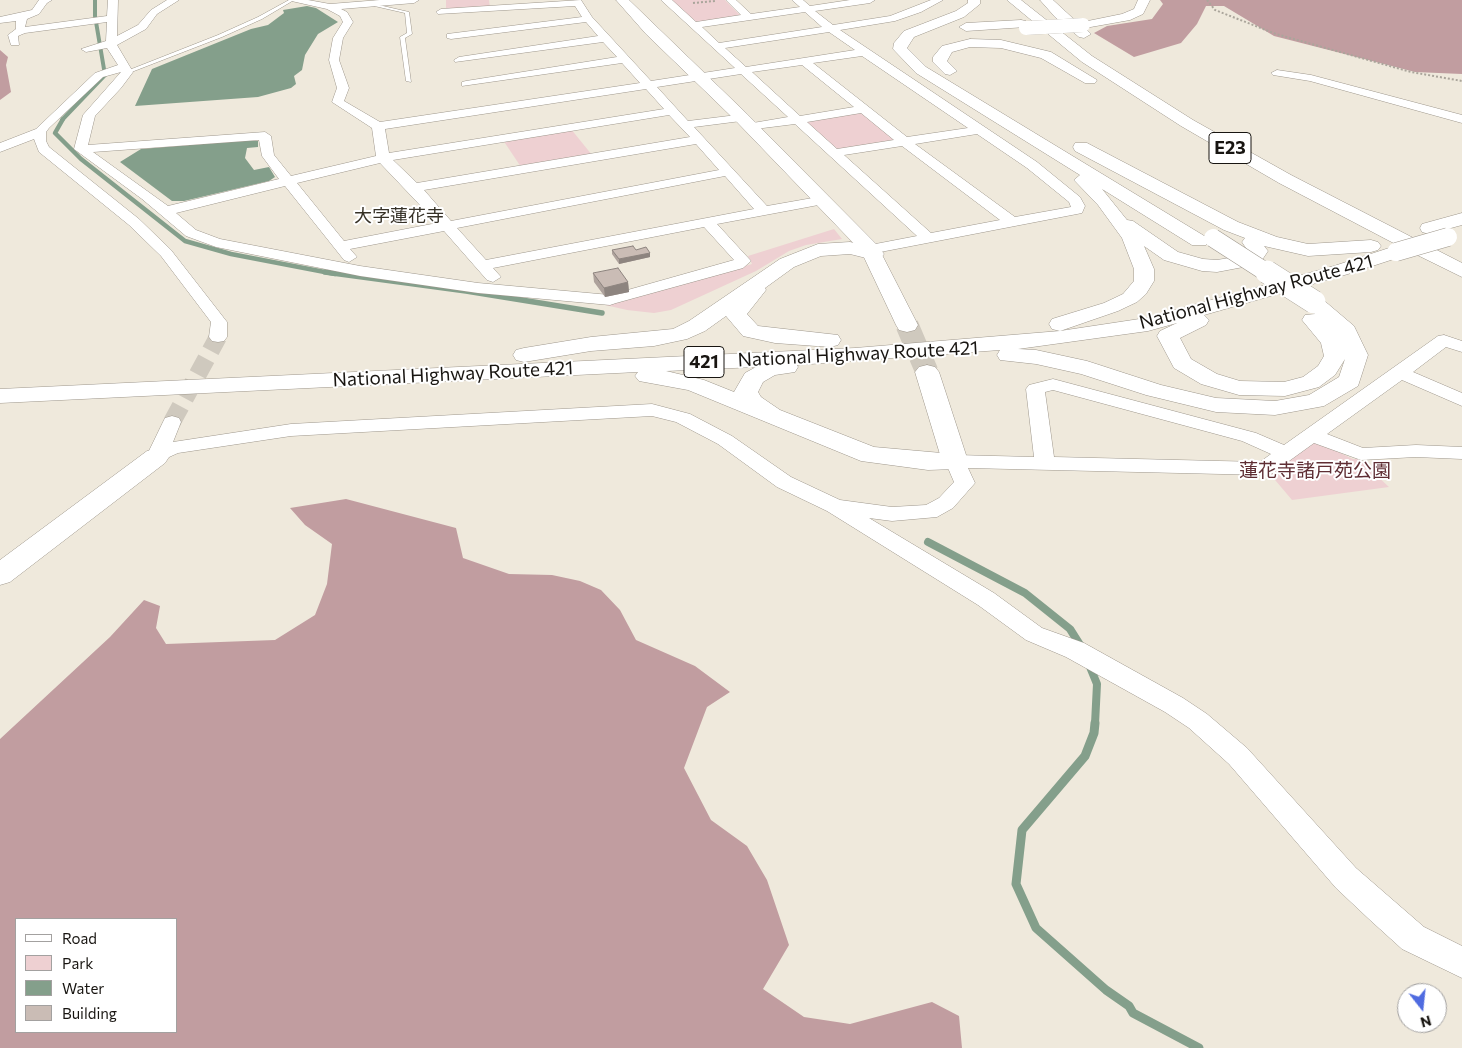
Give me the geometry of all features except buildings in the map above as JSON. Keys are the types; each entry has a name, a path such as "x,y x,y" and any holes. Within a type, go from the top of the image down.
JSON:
{"main road":[{"path":"622,0 824,200 872,251 907,326"},
{"path":"780,420 752,402 746,392 753,378 770,368 991,354 1036,357 1087,368 1154,390 1216,405 1275,408 1316,402 1350,381 1357,355 1346,331 1304,302 997,106 921,70 900,49 901,43 909,34 960,14 974,4 974,0"},
{"name":"E23","path":"1013,0 1057,37 1128,86 1236,151 1356,217 1462,271"},
{"name":"E23","path":"1028,0 1073,35 1129,74 1204,120 1373,213 1462,256"},
{"path":"1046,0 1070,24 1092,40"},
{"path":"1080,23 1120,12 1130,0"},
{"path":"921,70 912,52 917,44 929,37 964,28 1080,23 1125,17 1138,11 1143,6 1144,0"},
{"path":"966,80 931,60 931,47 968,32 1023,26"},
{"path":"950,71 940,62 940,57 947,49 961,44 1001,44 1037,52 1062,63 1205,146 1356,217"},
{"path":"997,106 1016,111 1102,159 1231,226 1271,242 1308,250 1382,247"},
{"path":"997,106 1104,201 1118,219 1140,255 1144,269 1142,285 1130,298 1111,307 1060,324"},
{"path":"1016,111 1206,239"},
{"path":"1222,126 1263,153"},
{"name":"National Highway Route 421","path":"0,396 882,354 1034,342 1148,324 1341,270 1382,247 1428,228 1462,218"},
{"path":"1118,219 1171,256 1202,265 1217,266 1247,261 1258,251 1254,243 1231,226"},
{"name":"National Highway Route 421","path":"0,379 923,336 1060,324 1130,313 1382,247 1455,235"},
{"path":"524,355 591,344 654,339 679,334 698,326 787,263 818,250 850,248 872,251"},
{"path":"787,263 745,300 736,315 751,331 775,336 830,340"},
{"path":"1304,302 1332,342 1335,356 1327,370 1311,382 1285,390 1239,388 1208,379 1182,363 1168,336 1202,318 1313,286 1341,270"},
{"path":"968,348 991,354"},
{"path":"855,363 882,354"},
{"path":"614,366 638,375 667,378 696,385 870,456 928,462 955,461 927,372"},
{"path":"0,575 156,457"}],"street":[{"path":"0,20 22,17 36,12 47,0"},
{"path":"105,0 111,17"},
{"path":"113,0 110,39 125,69"},
{"path":"86,49 142,27 154,12 174,0"},
{"path":"292,0 330,7 344,14 348,22 338,38 334,60 342,88 338,102 378,126"},
{"path":"330,7 414,0"},
{"path":"440,0 458,60"},
{"path":"731,0 748,17"},
{"path":"797,0 830,28 977,130 1032,165 1075,200 1078,206 1077,210 928,238 872,251"},
{"path":"694,25 870,0"},
{"path":"717,46 892,19 918,10 938,0"},
{"path":"378,126 458,60 577,1 588,19 650,84 697,140 764,211"},
{"path":"669,2 928,238"},
{"path":"17,36 22,17"},
{"path":"0,37 17,36 111,17"},
{"path":"458,60 588,19"},
{"path":"92,36 110,39"},
{"path":"458,60 607,38"},
{"path":"458,60 650,84 865,52"},
{"path":"458,60 626,59"},
{"path":"804,61 905,142 1013,223"},
{"path":"0,148 40,132 99,75 125,69"},
{"path":"80,149 89,115 117,86 125,69"},
{"path":"1277,73 1311,78 1462,119"},
{"path":"683,124 797,120 864,109"},
{"path":"165,211 383,158 672,111"},
{"path":"378,126 383,158 414,188 485,265 504,292"},
{"path":"834,153 977,130"},
{"path":"40,132 40,141 44,150 134,222 166,252 219,322 218,336"},
{"path":"80,149 265,136 268,156 291,181 360,271"},
{"path":"414,188 697,140"},
{"path":"80,149 147,196 191,233 216,243 360,271 504,292 610,300 738,265 743,261 707,222"},
{"path":"340,246 446,224 727,172"},
{"path":"113,207 147,196"},
{"path":"485,265 824,200"},
{"path":"166,252 191,233"},
{"path":"834,506 892,514 930,512 946,503 966,483 955,461 1264,469 1444,340 1462,347"},
{"path":"1400,373 1462,400"},
{"path":"1045,464 1035,389 1053,384 1249,437 1285,453"},
{"path":"156,457 173,448 291,430 652,410 683,418 725,440 784,482 834,506 986,599 1034,634 1075,650 1174,705 1218,738 1238,756 1346,878 1413,938 1462,962"},
{"path":"156,457 172,422"},
{"path":"1312,435 1361,454 1416,451 1462,453"}],"lane":[{"path":"125,69 220,36 260,18 292,0"},
{"path":"365,3 407,12 410,34 402,36 409,81"}],"path":[{"path":"1207,0 1215,10 1276,34 1411,72 1462,82"},
{"path":"669,2 718,1"}],"green space":[{"path":"446,0 489,0 490,8 446,11"},
{"path":"671,0 725,0 742,17 696,23"},
{"path":"862,110 899,139 837,150 803,120"},
{"path":"571,129 592,155 521,167 503,140"},
{"path":"834,229 842,239 806,245 789,251 756,271 671,310 654,313 605,305 752,264 748,256"},
{"name":"蓮花寺諸戸苑公園","path":"1315,441 1353,459 1359,459 1389,487 1292,500 1270,474"}],"shaded area":[{"path":"1160,0 1462,0 1462,74 1415,72 1274,36 1224,6 1206,6 1197,24 1181,43 1134,57 1094,33 1107,26 1152,19 1163,4"},
{"path":"0,50 8,57 6,65 11,92 0,100"},
{"path":"346,499 456,528 463,558 509,574 552,575 580,581 601,590 620,610 636,640 695,666 730,692 707,707 684,768 711,820 747,846 767,880 789,945 763,989 804,1017 850,1024 932,1002 959,1016 962,1048 0,1048 0,739 110,637 144,600 160,606 156,628 166,644 275,640 315,615 327,584 332,544 305,525 290,508"}],"water":[{"path":"307,6 316,8 338,22 318,34 305,55 302,70 294,76 296,84 291,88 258,97 135,106 152,69 251,29 268,25 284,13 283,10"},
{"path":"250,140 258,141 258,147 247,148 245,158 254,170 269,167 275,177 269,181 184,201 172,201 120,162 141,149"}],"waterway":[{"path":"62,120 105,75 95,16 95,0"},
{"path":"63,119 55,133 81,159 185,241 231,254 335,274"},
{"path":"325,272 466,291 602,313"},
{"path":"928,542 1025,593 1070,629 1082,648"},
{"path":"1088,662 1097,684 1095,724"},
{"path":"1095,723 1094,733 1085,756 1022,830 1016,884 1036,928 1106,990 1129,1006 1133,1013 1199,1048"}],"tunnel":[{"path":"907,325 927,372"},
{"path":"172,422 218,337"}],"district":[{"name":"大字蓮花寺","path":"399,216"}]}
